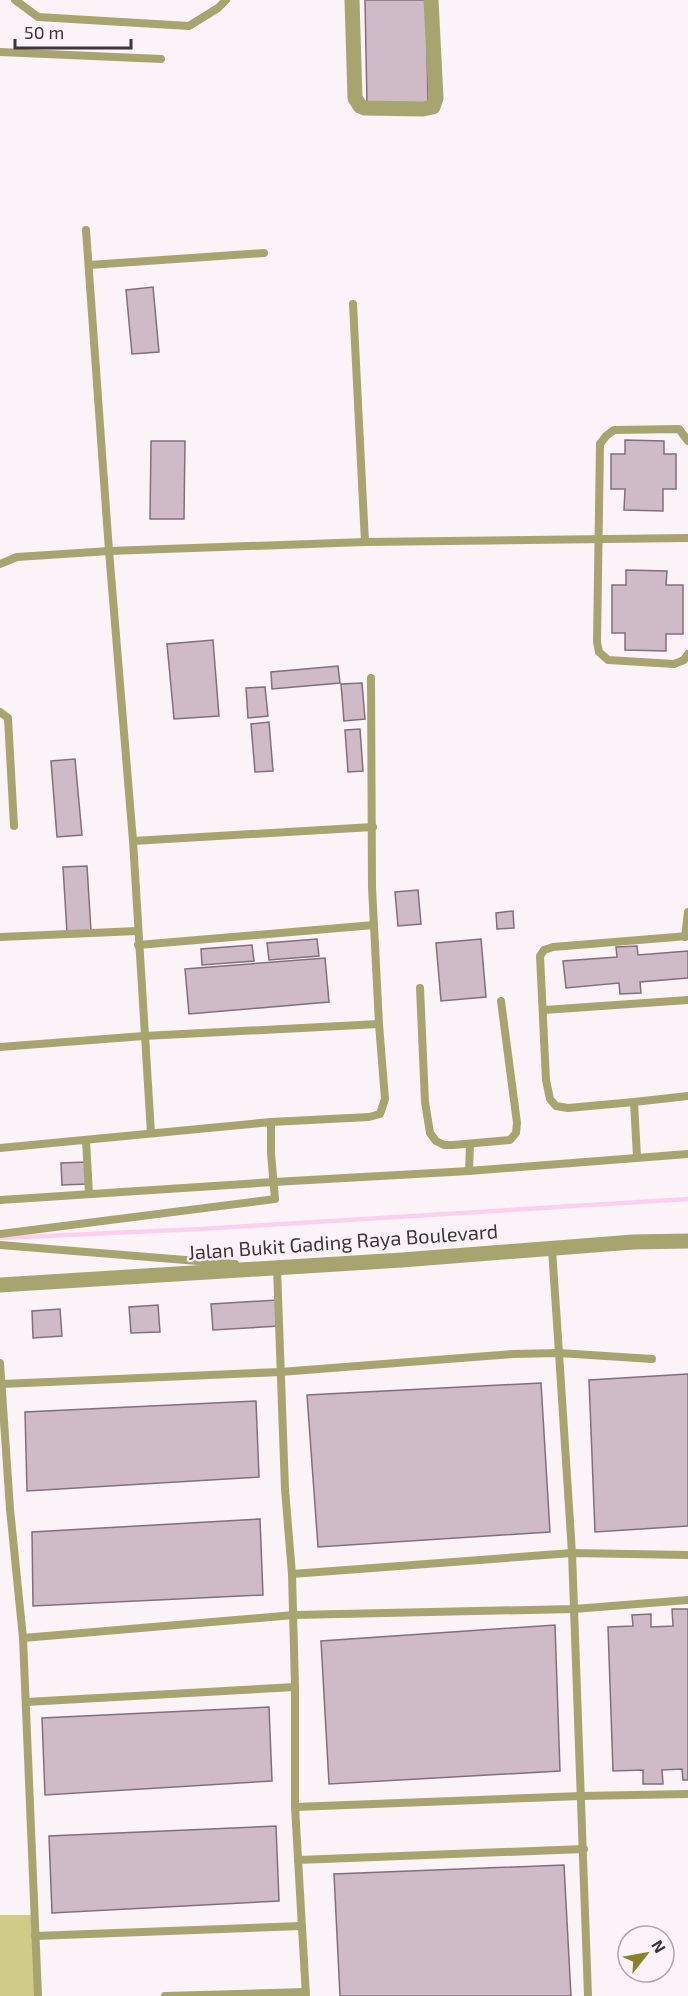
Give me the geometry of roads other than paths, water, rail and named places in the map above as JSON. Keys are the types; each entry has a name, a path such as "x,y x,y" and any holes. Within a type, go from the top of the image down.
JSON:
{"street":[{"path":"352,0 357,103 365,108 423,109 433,106 436,98 431,0"},
{"name":"Jalan Bukit Gading Raya Boulevard","path":"0,1285 278,1268 633,1242 688,1241"}],"lane":[{"path":"15,0 38,17 189,26 218,8 226,0"},
{"path":"0,52 161,59"},
{"path":"86,230 152,1133"},
{"path":"88,265 264,253"},
{"path":"353,304 365,542"},
{"path":"688,441 679,429 614,430 600,444 597,642 599,652 608,660 674,664 684,660 688,654"},
{"path":"0,564 17,556 109,551 365,542 688,538"},
{"path":"0,1148 271,1122 369,1117 380,1114 385,1099 374,925 371,678"},
{"path":"0,712 8,718 14,826"},
{"path":"132,841 373,827"},
{"path":"688,912 686,937 553,946 544,950 540,956 546,1080 550,1099 556,1106 568,1108 688,1096"},
{"path":"138,945 374,925"},
{"path":"0,937 137,932"},
{"path":"420,988 425,1102 430,1133 436,1141 444,1145 510,1140 516,1133 517,1123 501,1001"},
{"path":"544,1010 688,1000"},
{"path":"0,1047 144,1036 379,1024"},
{"path":"634,1102 637,1157"},
{"path":"0,1234 275,1199 271,1122"},
{"path":"86,1140 89,1194"},
{"path":"469,1171 470,1144"},
{"path":"0,1200 469,1171 688,1154"},
{"path":"0,1245 278,1268 285,1489 294,1615 295,1807 306,1994 165,1996"},
{"path":"552,1249 572,1553 588,1996"},
{"path":"2,1384 280,1372 513,1354 559,1353 652,1359"},
{"path":"0,1363 10,1509 23,1638 38,1996"},
{"path":"292,1574 572,1553 688,1555"},
{"path":"23,1638 294,1615 574,1609 688,1600"},
{"path":"26,1702 295,1687"},
{"path":"295,1807 688,1794"},
{"path":"298,1860 584,1849"},
{"path":"35,1936 301,1926"}],"waterway":[{"path":"0,1238 200,1229 688,1199"}]}
